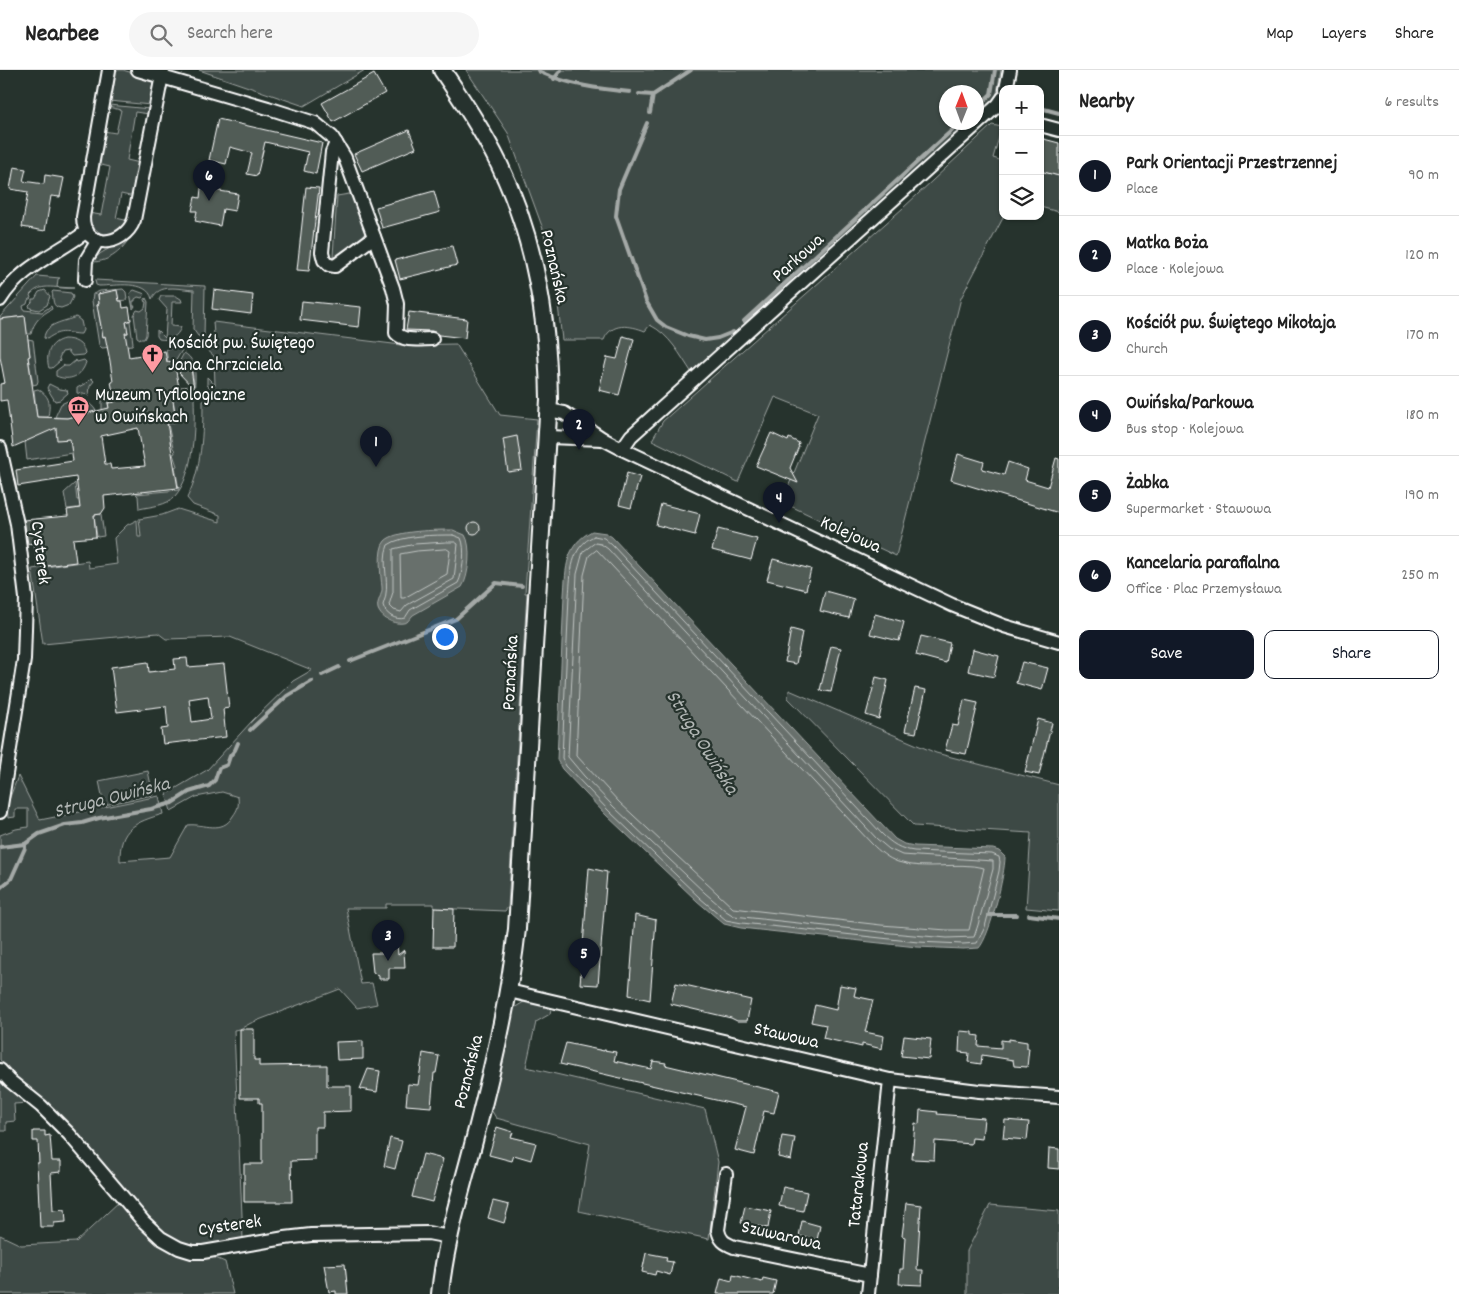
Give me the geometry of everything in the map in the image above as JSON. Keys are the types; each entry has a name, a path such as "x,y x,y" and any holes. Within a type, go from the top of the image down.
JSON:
{"main road":[{"name":"Poznańska","path":"440,1294 449,1237 489,1081 509,991 517,929 549,410 544,312 527,236 498,162 442,70"}],"street":[{"path":"109,70 83,222 86,231 98,240 109,242 121,238 130,229 134,220 162,73"},
{"path":"138,70 162,73 173,81 268,108 315,124 328,132 345,158 396,299 396,334 405,338 432,339"},
{"path":"1007,85 1010,70"},
{"name":"Parkowa","path":"622,449 631,436 999,106"},
{"path":"1044,126 1059,130"},
{"path":"336,143 332,152 322,252 324,260 329,265 335,266 374,236"},
{"path":"0,300 24,274 86,231"},
{"path":"85,280 86,260 98,240"},
{"name":"Kolejowa","path":"549,410 564,413 603,439 622,449 952,604 1004,626 1059,642"},
{"name":"Kolejowa","path":"548,438 603,439"},
{"name":"Cysterek","path":"0,448 17,524 26,598 24,660 0,812"},
{"name":"Stawowa","path":"509,991 890,1080 1059,1097"},
{"name":"Cysterek","path":"0,1070 10,1081 42,1106 69,1134 143,1221 161,1238 179,1248 192,1252 203,1252 311,1235 428,1233 449,1237"},
{"name":"Tatarakowa","path":"868,1294 890,1080"},
{"name":"Szuwarowa","path":"726,1174 718,1230 720,1238 725,1243 734,1247 870,1275"}],"shaded area":[{"path":"114,70 123,70 155,80 151,105 109,101"},
{"path":"199,70 365,70 304,106"},
{"path":"466,70 1001,70 996,99 984,110 984,85 939,85 939,130 961,130 692,373 669,340 650,325 645,331 622,326 611,330 604,340 562,340 557,296 543,229 508,133"},
{"path":"109,105 150,109 149,114 135,112 127,160 140,163 134,197 121,194 116,218 129,221 115,234 99,232 91,225 88,213 101,215 110,167 97,164 103,131 116,133 121,110 108,107"},
{"path":"992,125 999,126 999,137 993,158 999,160 999,220 1002,220 961,298 896,556 782,502 818,414 775,397 738,482 652,440 663,421 903,208"},
{"path":"1044,172 1059,176 1059,212 1044,208"},
{"path":"349,194 353,196 359,209 365,232 357,243 337,259 333,256 337,196"},
{"path":"131,235 124,246 115,254 105,260 92,262 101,253 122,243"},
{"path":"37,276 60,278 58,279 57,287 74,288 45,287 30,295 31,298 23,306 24,310 42,312 51,306 52,309 38,319 31,334 27,334 25,316 0,319 0,317"},
{"path":"95,280 205,286 204,337 198,336 193,329 194,290 164,289 155,294 152,299 149,293 137,286 99,286 96,285"},
{"path":"123,289 126,292 127,300 119,301 117,291 98,294 99,304 97,305 103,337 128,333 126,321 130,321 133,343 132,345 102,348 99,345 92,301 93,294 100,291"},
{"path":"45,290 50,296 47,305 39,310 30,308 29,305 32,299 35,299 39,292"},
{"path":"134,290 145,294 142,298 138,297 133,301 133,306 135,306 133,309 130,293"},
{"path":"53,291 71,293 73,297 69,305 61,308 56,306"},
{"path":"161,296 176,296 182,302 172,302 171,326 181,327 173,338 159,339 157,336 157,330 165,338 167,309 159,300"},
{"path":"146,298 148,302 146,335 144,339 140,339 137,337 134,315 137,310 141,311 145,308 146,302 144,301"},
{"path":"76,317 81,321 83,330 81,334 64,332 47,339 44,338 45,333 51,326"},
{"path":"213,322 401,345 456,344 500,415 537,419 525,593 527,593 508,907 505,911 434,908 434,904 386,904 386,908 346,908 361,984 372,983 377,1004 357,1008 340,989 234,1030 243,1239 237,1243 192,1247 171,1240 159,1231 60,1116 13,1075 0,1060 0,835 28,827 28,809 15,809 15,817 8,818 7,805 18,776 40,820 159,796 163,814 145,820 131,828 122,841 120,861 170,857 188,825 218,827 229,822 238,807 238,797 222,792 196,797 171,811 166,794 207,770 252,721 293,681 312,670 230,637 166,639 158,633 43,644 32,569 88,561 89,568 117,564 114,538 127,525 137,520 138,537 141,537 139,519 162,515 178,509 220,522 220,515 193,505 187,498 199,463 203,401 207,400 207,392 214,397 214,391 207,385 207,377 215,385 214,356 205,348 205,346 215,346"},
{"path":"28,339 33,340 38,381 37,384 33,385 28,357 30,356"},
{"path":"64,339 78,342 85,353 72,356 68,351 62,352 59,358 60,361 52,368 49,368 48,353 50,349 55,343"},
{"path":"166,349 182,350 175,362 168,362"},
{"path":"184,353 192,362 195,374 193,436 190,463 179,490 175,467 177,466 173,454 175,453 168,424 177,422 172,394 180,393 179,387 192,386 194,383 191,365 188,363 177,366"},
{"path":"76,360 77,362 84,360 86,362 82,371 71,378 56,376 56,371 64,365 69,366"},
{"path":"91,378 94,381 90,386 89,395 77,393 77,388"},
{"path":"49,384 59,389 67,390 68,393 60,400 55,401 47,388"},
{"path":"38,389 49,401 48,417 37,417 34,390"},
{"path":"112,392 115,393 116,402 108,403 110,412 102,413 102,396"},
{"path":"72,399 92,405 96,411 67,418 55,417 61,404"},
{"path":"54,425 70,437 72,453 27,460 25,442"},
{"path":"75,483 77,500 96,498 97,506 67,509 64,493"},
{"path":"179,490 168,502 139,509 138,496 136,494"},
{"path":"101,514 104,536 97,537 94,515"},
{"path":"789,690 936,753 1059,785 1059,911 1026,908 1031,833 914,826 788,698"},
{"path":"148,771 153,795 104,805 99,781"},
{"path":"527,1000 551,1008 550,1014 536,1022 526,1067 705,1109 718,1162 709,1239 579,1211 590,1144 496,1118 490,1108 514,1008"},
{"path":"0,1076 28,1103 14,1104 15,1121 6,1122 6,1131 0,1131"},
{"path":"121,1200 191,1256 213,1257 225,1262 233,1294 0,1294 0,1235 21,1245 76,1242"},
{"path":"990,1205 1059,1211 1059,1294 967,1294 967,1251"}],"water":[{"path":"453,530 465,535 468,546 468,569 462,587 413,615 407,622 394,623 386,619 378,609 382,590 380,556 385,541 390,537 407,533"},
{"path":"592,531 606,533 612,537 895,839 904,844 915,846 993,849 999,851 1005,857 996,904 988,931 979,948 917,947 741,928 724,924 606,815 562,769 557,760 565,576 572,550 583,537"}],"building":[{"path":"374,74 385,93 333,122 322,103"},
{"path":"218,119 322,143 316,174 304,171 308,152 265,142 257,176 247,174 252,153 230,147 226,164 209,160"},
{"path":"409,130 416,148 362,171 354,154"},
{"path":"1044,139 1059,143 1059,176 1044,172"},
{"path":"14,167 26,169 23,181 44,184 45,175 64,178 60,197 51,196 45,231 22,227 28,192 10,189"},
{"path":"306,187 319,188 309,271 297,270"},
{"path":"201,188 238,194 235,211 223,209 220,226 195,221 197,211 192,211 195,197 200,198"},
{"path":"434,191 440,212 382,228 376,207"},
{"path":"452,246 457,265 400,279 395,260"},
{"path":"117,290 119,301 122,301 123,308 129,307 131,320 126,322 128,333 125,333 129,357 165,351 167,362 174,361 180,393 172,394 176,421 167,423 178,488 104,496 105,508 101,514 94,515 96,537 73,539 76,562 38,567 34,543 28,544 24,520 68,516 67,510 80,508 76,477 18,486 16,470 73,461 70,439 57,440 56,428 13,447 7,400 0,401 0,384 5,383 0,357 0,319 25,316 30,356 28,357 37,417 67,418 109,408 108,403 115,402 111,382 113,382 110,361 97,305 99,304 98,294","holes":["138,428 145,466 111,469 110,464 105,464 101,436"]},
{"path":"214,290 253,295 251,314 212,309"},
{"path":"302,301 361,307 359,327 300,320"},
{"path":"409,312 467,319 465,338 439,335 432,331 406,330"},
{"path":"623,336 634,339 619,395 599,390 607,357 617,359"},
{"path":"190,361 194,389 179,373"},
{"path":"771,433 788,441 789,438 799,443 790,468 798,483 756,466"},
{"path":"517,436 522,470 508,472 503,439"},
{"path":"958,454 984,462 982,469 1004,475 1008,462 1028,469 1025,480 1048,487 1056,458 1059,459 1059,513 951,480"},
{"path":"627,473 640,477 631,508 619,505"},
{"path":"661,504 700,514 695,535 656,525"},
{"path":"474,522 480,528 474,534 468,528"},
{"path":"718,529 757,539 751,560 712,550"},
{"path":"773,559 811,569 806,590 767,580"},
{"path":"825,591 854,599 849,618 820,611"},
{"path":"875,614 904,622 899,641 870,634"},
{"path":"791,629 802,632 796,664 785,662"},
{"path":"921,636 950,643 946,663 916,655"},
{"path":"831,646 841,648 831,692 820,690"},
{"path":"973,649 999,656 994,677 968,671"},
{"path":"187,658 188,667 224,664 229,708 223,709 226,737 163,744 161,729 168,728 166,706 117,712 111,667 148,662 149,672 175,669 174,659","holes":["208,696 211,719 192,722 189,699"]},
{"path":"1022,662 1048,668 1042,690 1016,683"},
{"path":"876,677 888,680 879,719 866,715"},
{"path":"915,688 926,690 916,733 905,731"},
{"path":"964,700 978,703 966,754 945,750 952,725 958,726"},
{"path":"1038,719 1052,723 1039,775 1025,772"},
{"path":"589,868 607,872 598,985 580,984"},
{"path":"434,908 454,909 453,947 433,947"},
{"path":"635,915 656,920 650,1000 629,995"},
{"path":"397,944 398,955 404,950 405,968 389,968 389,979 379,979 379,976 373,972 371,953 384,953 384,945"},
{"path":"676,983 751,1000 747,1021 737,1021 671,1004"},
{"path":"840,985 856,988 854,996 873,1000 865,1032 884,1036 882,1049 862,1044 862,1047 823,1038 826,1025 811,1022 815,1005 836,1010"},
{"path":"240,1029 254,1029 254,1060 259,1060 259,1066 327,1065 327,1086 351,1086 351,1111 323,1112 323,1127 315,1127 315,1160 291,1161 292,1202 244,1202 244,1164 262,1164 262,1103 259,1103 259,1098 240,1098"},
{"path":"960,1031 972,1032 972,1035 979,1036 978,1046 1001,1048 1001,1040 1009,1041 1009,1039 1027,1042 1027,1048 1029,1048 1027,1067 1014,1066 1013,1060 982,1055 981,1064 968,1062 969,1053 959,1052"},
{"path":"904,1036 931,1039 929,1059 901,1056"},
{"path":"363,1041 363,1059 337,1060 336,1042"},
{"path":"566,1043 616,1052 614,1061 651,1069 653,1061 666,1063 665,1065 779,1092 774,1113 764,1111 754,1155 735,1150 746,1107 560,1064"},
{"path":"423,1053 439,1056 436,1073 434,1073 431,1107 406,1105 408,1084 418,1085"},
{"path":"368,1069 380,1071 377,1092 360,1089"},
{"path":"920,1110 938,1112 937,1114 984,1118 982,1139 972,1138 971,1144 935,1141 934,1160 912,1159 915,1123 919,1124"},
{"path":"1005,1120 1029,1122 1027,1140 1003,1138"},
{"path":"497,1127 513,1132 511,1137 536,1143 531,1160 514,1155 512,1161 489,1155"},
{"path":"33,1131 45,1131 45,1136 50,1135 52,1161 61,1161 61,1172 51,1173 53,1210 65,1209 66,1222 54,1223 54,1227 40,1227 37,1163 39,1163 38,1141 33,1141"},
{"path":"782,1136 795,1138 791,1160 778,1157"},
{"path":"390,1138 402,1141 395,1169 384,1166"},
{"path":"1049,1148 1059,1149 1059,1169 1048,1168"},
{"path":"423,1154 443,1159 432,1202 412,1197"},
{"path":"783,1187 807,1192 803,1211 779,1206"},
{"path":"493,1201 509,1205 504,1223 488,1218"},
{"path":"906,1203 921,1205 917,1270 923,1270 922,1285 899,1284 900,1269 903,1269 905,1237 902,1236"},
{"path":"745,1206 771,1211 768,1228 741,1223"},
{"path":"802,1221 820,1226 817,1240 799,1236"},
{"path":"646,1253 667,1257 666,1261 673,1262 670,1275 656,1271 655,1275 642,1272"},
{"path":"345,1264 348,1294 336,1294 336,1291 329,1292 324,1265"},
{"path":"733,1275 762,1282 763,1278 776,1281 773,1294 717,1294 721,1278 732,1281"}],"waterway":[{"path":"539,70 540,72 573,83 630,92"},
{"path":"554,79 561,70"},
{"path":"639,94 653,95 691,70"},
{"path":"984,101 991,94 995,70"},
{"path":"650,113 653,95"},
{"path":"1044,109 1059,113"},
{"path":"647,123 619,189 616,216 646,301 657,320 666,327 688,336 705,340 718,338 733,332"},
{"path":"744,321 952,130"},
{"name":"Struga Owińska","path":"350,661 456,619 496,583 522,586"},
{"name":"Struga Owińska","path":"322,675 339,667"},
{"name":"Struga Owińska","path":"250,730 287,696 312,681"},
{"name":"Struga Owińska","path":"0,847 25,844 39,834 65,825 151,809 172,803 189,792 209,786 215,780 219,768 227,765 238,743"},
{"path":"0,888 11,879 25,844"},
{"name":"Struga Owińska","path":"989,915 1017,915"},
{"name":"Struga Owińska","path":"1029,915 1059,919"}],"place":[{"name":"Kancelaria parafialna","path":"209,201"},
{"name":"Kościół pw. Świętego Jana Chrzciciela","path":"152,374"},
{"name":"Muzeum Tyflologiczne w Owińskach","path":"79,426"},
{"name":"Matka Boża","path":"579,450"},
{"name":"Park Orientacji Przestrzennej","path":"376,467"},
{"name":"Owińska/Parkowa","path":"779,523"},
{"name":"Kościół pw. Świętego Mikołaja","path":"388,961"},
{"name":"Żabka","path":"584,979"}]}
